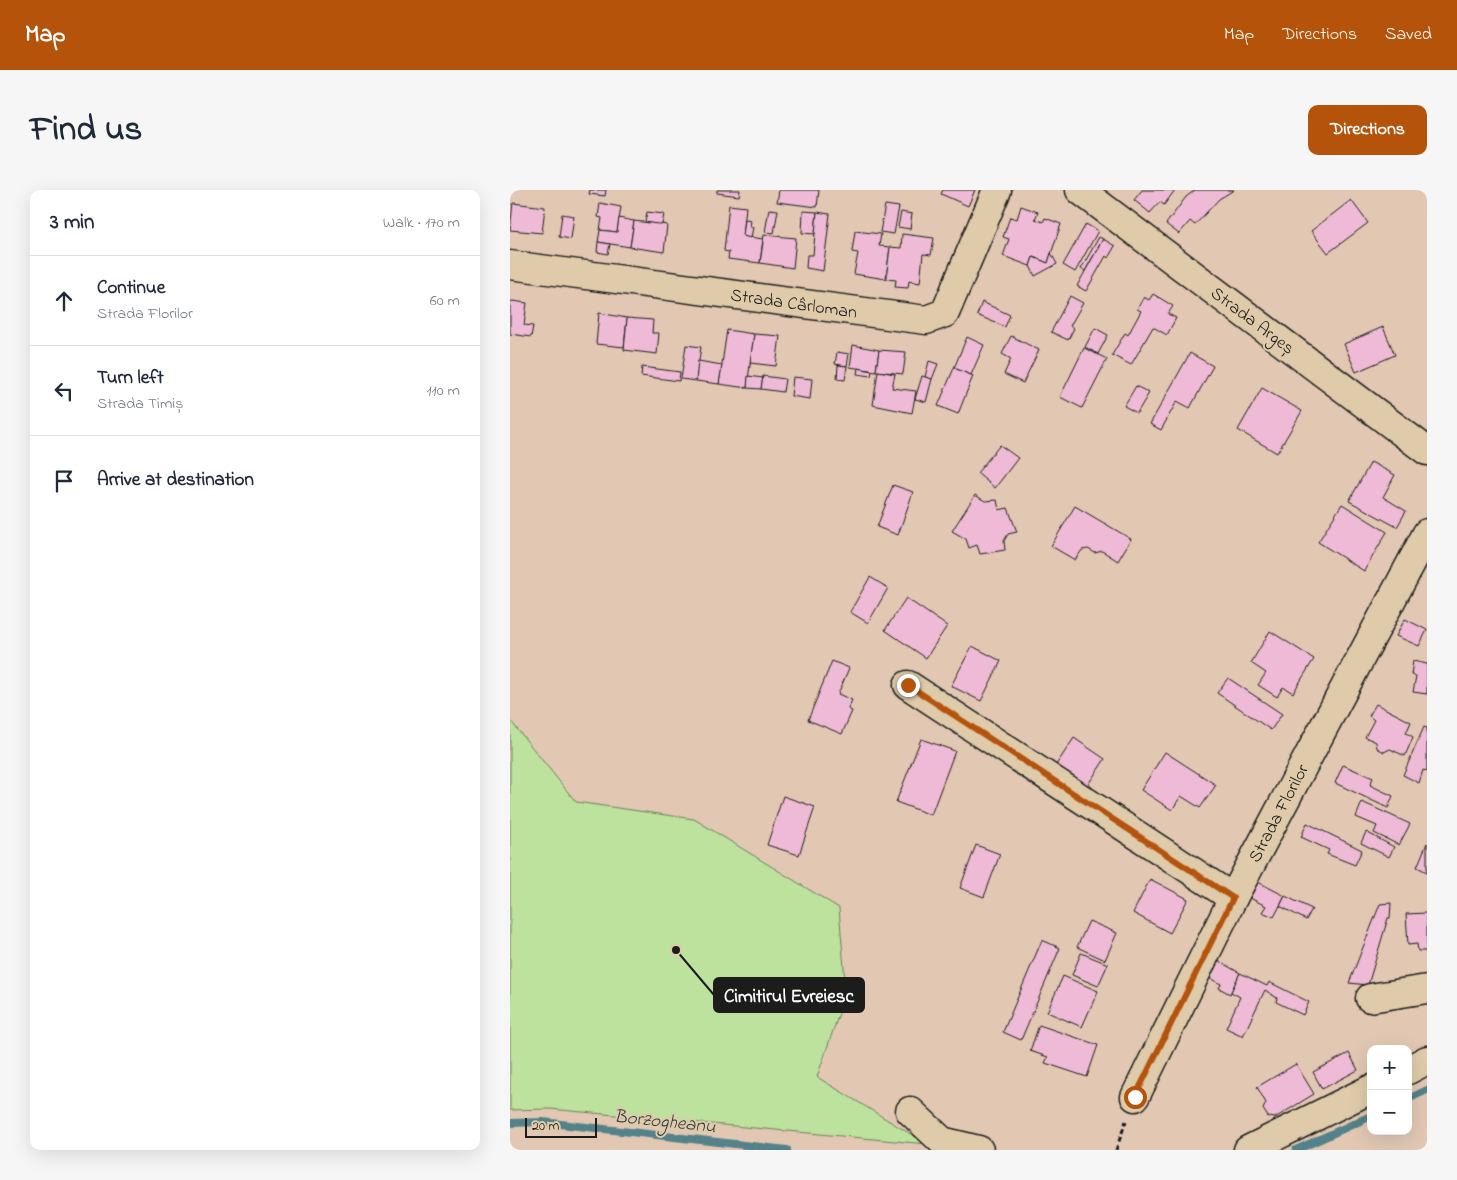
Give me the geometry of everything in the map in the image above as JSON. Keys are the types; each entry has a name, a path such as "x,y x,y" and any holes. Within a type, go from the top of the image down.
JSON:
{"street":[{"name":"Strada Cârloman","path":"510,265 926,320 945,313 997,190"},
{"name":"Strada Argeș","path":"1080,190 1427,451"},
{"name":"Strada Florilor","path":"1135,1097 1233,898 1427,533"},
{"path":"908,685 1233,898"},
{"path":"1370,998 1427,989"},
{"path":"1412,1068 1427,1060"},
{"path":"1248,1150 1369,1090"},
{"path":"910,1111 942,1141 979,1150"}],"path":[{"path":"1116,1150 1135,1097"}],"green space":[{"path":"510,720 576,802 694,819 839,908 846,993 817,1077 927,1144 550,1109 510,1110"}],"building":[{"path":"590,190 606,190 605,196 589,194"},
{"path":"717,190 740,190 739,196 717,193"},
{"path":"779,190 819,190 817,207 777,202"},
{"path":"943,190 975,190 968,206 941,194"},
{"path":"1142,190 1175,190 1164,205 1160,202 1150,213 1134,200"},
{"path":"1195,190 1234,190 1219,199 1195,225 1190,221 1179,234 1166,224 1186,197"},
{"path":"1351,200 1368,223 1328,253 1311,231"},
{"path":"513,203 545,207 542,233 510,230"},
{"path":"600,203 621,207 617,232 600,230 602,218 598,217"},
{"path":"729,205 746,207 743,236 763,239 760,263 728,259 729,252 724,251"},
{"path":"885,205 899,207 894,234 880,232"},
{"path":"1021,206 1038,212 1035,219 1043,222 1045,218 1061,224 1048,263 1033,257 1030,266 1003,256 1009,239 1003,237 1010,217 1017,219"},
{"path":"769,209 778,210 774,233 765,232"},
{"path":"803,211 817,212 815,234 802,233"},
{"path":"647,212 664,214 662,225 645,222"},
{"path":"817,212 830,214 823,271 806,268 807,255 813,255"},
{"path":"901,212 912,214 910,229 898,227"},
{"path":"562,214 574,216 571,239 559,237"},
{"path":"619,218 634,221 630,247 598,242 600,230 617,232"},
{"path":"745,219 751,220 750,227 753,227 751,238 743,236"},
{"path":"634,221 667,225 664,252 630,247"},
{"path":"1086,224 1098,231 1075,272 1063,265"},
{"path":"855,231 881,234 879,246 890,247 886,279 854,274 858,253 852,252"},
{"path":"902,234 934,238 931,255 923,254 920,283 909,281 908,288 895,287 896,280 886,279 890,247 901,248"},
{"path":"764,235 796,238 793,268 760,263"},
{"path":"1099,237 1103,239 1085,271 1081,269"},
{"path":"1103,239 1115,246 1108,258 1106,256 1086,291 1077,286"},
{"path":"598,242 610,244 608,254 597,252"},
{"path":"1051,253 1057,264 1035,276 1030,266 1033,257 1048,263"},
{"path":"1153,294 1173,306 1168,314 1176,318 1167,335 1153,327 1131,365 1112,355 1125,333 1128,335 1141,311 1137,309 1144,297 1149,300"},
{"path":"1070,296 1083,303 1070,326 1074,328 1068,340 1051,332"},
{"path":"510,302 527,303 524,325 533,326 531,337 510,334"},
{"path":"982,302 1010,315 1005,327 977,315"},
{"path":"599,313 627,318 624,347 596,344"},
{"path":"627,318 653,320 652,333 659,333 657,354 624,350"},
{"path":"1383,327 1395,355 1356,372 1344,344"},
{"path":"1095,328 1108,335 1098,354 1085,347"},
{"path":"727,330 754,334 747,388 719,384"},
{"path":"754,334 780,336 776,366 750,363"},
{"path":"1011,336 1039,350 1023,383 1004,374 1011,359 1002,354"},
{"path":"967,337 984,345 971,375 954,368"},
{"path":"686,345 701,347 696,381 681,379"},
{"path":"853,345 879,350 876,371 850,367"},
{"path":"1084,348 1107,359 1082,408 1060,397"},
{"path":"879,350 906,352 903,374 876,371"},
{"path":"837,352 849,354 847,366 835,364"},
{"path":"1190,353 1213,366 1190,408 1177,401 1161,430 1150,424"},
{"path":"698,361 722,365 719,384 696,381"},
{"path":"929,361 938,364 932,379 925,377"},
{"path":"838,365 847,366 845,380 837,379"},
{"path":"642,367 680,372 679,381 641,376"},
{"path":"858,368 872,371 871,376 857,374"},
{"path":"954,368 973,376 958,414 938,406"},
{"path":"878,371 895,374 892,388 916,391 912,413 873,405"},
{"path":"748,376 763,378 761,389 747,388"},
{"path":"763,376 785,379 783,392 761,389"},
{"path":"922,376 932,379 926,402 915,399"},
{"path":"793,377 812,379 810,399 791,396"},
{"path":"1136,386 1149,393 1137,413 1124,406"},
{"path":"1262,388 1302,411 1277,453 1238,430"},
{"path":"1000,445 1018,458 995,488 977,473"},
{"path":"1371,462 1395,475 1383,497 1406,511 1397,527 1349,501"},
{"path":"893,485 913,492 898,535 877,527"},
{"path":"975,495 985,501 997,500 999,510 1008,508 1017,532 1008,534 1004,541 1005,550 980,554 977,545 969,548 966,539 952,531"},
{"path":"1342,504 1387,532 1364,571 1318,542"},
{"path":"1075,506 1131,539 1118,561 1102,551 1095,553 1088,549 1082,550 1075,560 1051,546"},
{"path":"870,577 888,588 868,623 850,612"},
{"path":"906,598 947,626 926,658 885,630"},
{"path":"1405,619 1427,630 1419,646 1396,636"},
{"path":"1270,631 1314,659 1293,693 1283,687 1277,697 1258,685 1266,673 1251,663"},
{"path":"972,646 1001,661 981,701 951,686"},
{"path":"832,661 849,668 838,694 852,700 848,709 852,711 842,734 808,720"},
{"path":"1413,661 1427,664 1427,694 1413,692 1416,676 1411,675"},
{"path":"1228,678 1282,714 1271,730 1217,693"},
{"path":"1376,704 1411,722 1406,733 1413,737 1405,756 1390,749 1384,752 1377,748 1376,742 1365,737 1374,720 1369,716"},
{"path":"1424,727 1427,728 1427,771 1423,770 1419,783 1403,775"},
{"path":"1074,738 1105,759 1085,789 1054,768"},
{"path":"921,739 955,751 931,815 896,802"},
{"path":"1165,752 1216,785 1200,808 1181,796 1172,810 1141,790"},
{"path":"1343,765 1373,778 1370,785 1393,796 1388,808 1335,783"},
{"path":"783,796 815,807 799,855 767,845"},
{"path":"1362,802 1410,824 1399,845 1374,833 1377,826 1356,817"},
{"path":"1307,823 1362,850 1355,865 1327,854 1329,850 1301,837"},
{"path":"1366,832 1394,847 1389,857 1361,843"},
{"path":"1427,843 1427,872 1417,867"},
{"path":"976,845 1000,854 984,897 960,888"},
{"path":"1150,879 1188,899 1170,933 1133,913"},
{"path":"1258,882 1285,896 1274,917 1262,912 1266,906 1250,898"},
{"path":"1285,896 1312,909 1306,920 1280,906"},
{"path":"1391,903 1390,918 1388,918 1368,985 1349,983 1380,904"},
{"path":"1427,913 1427,951 1418,951 1417,944 1408,945 1406,914"},
{"path":"1089,921 1117,933 1105,960 1077,947"},
{"path":"1042,940 1060,948 1021,1040 1003,1032"},
{"path":"1081,953 1108,964 1098,986 1072,975"},
{"path":"1213,958 1240,973 1230,994 1219,988 1221,984 1205,976"},
{"path":"1240,973 1267,986 1269,982 1309,1002 1303,1015 1276,1002 1277,998 1265,990 1243,1036 1226,1028 1240,997 1231,992"},
{"path":"1063,976 1098,991 1082,1027 1047,1012"},
{"path":"1039,1025 1098,1045 1087,1077 1045,1063 1048,1057 1030,1051"},
{"path":"1349,1053 1358,1070 1322,1089 1313,1072"},
{"path":"1296,1064 1314,1094 1275,1118 1268,1117 1263,1109 1266,1103 1257,1087"}],"waterway":[{"name":"Borzogheanu","path":"1412,1097 1427,1090"},
{"name":"Borzogheanu","path":"1296,1150 1367,1118"},
{"name":"Borzogheanu","path":"510,1123 543,1122 787,1150"}],"place":[{"name":"Cimitirul Evreiesc","path":"676,950"}],"route":[{"path":"908,685 1233,898 1135,1097"}]}
